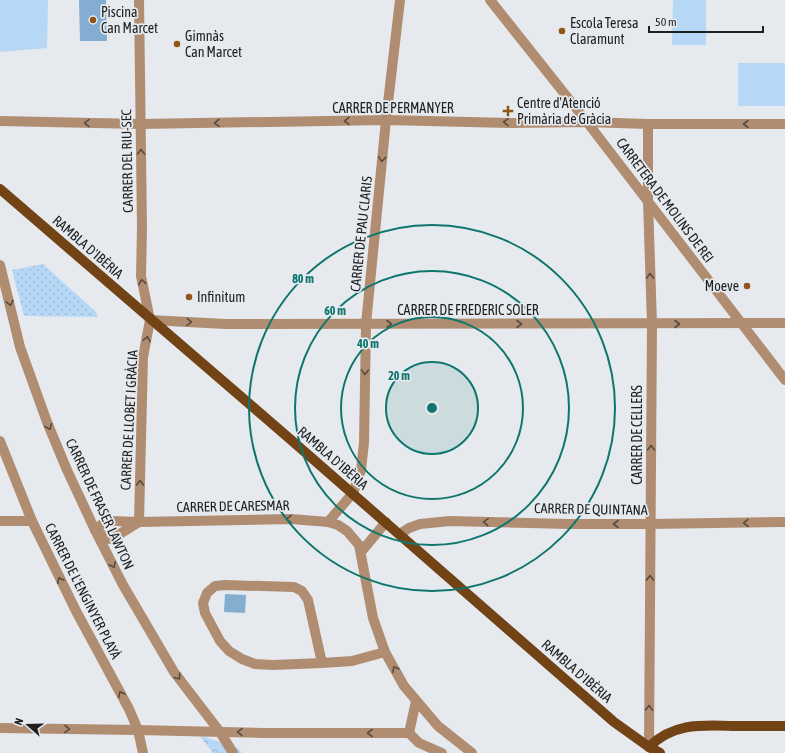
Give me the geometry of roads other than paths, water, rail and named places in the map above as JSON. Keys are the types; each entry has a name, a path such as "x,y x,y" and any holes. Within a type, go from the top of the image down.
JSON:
{"main road":[{"name":"RAMBLA D'IBÈRIA","path":"0,189 150,320 353,493 614,722 650,750 660,753"},
{"path":"650,750 658,739 668,733 698,725 785,726"}],"street":[{"name":"CARRER DEL RIU-SEC","path":"139,0 142,228 141,276 150,320"},
{"name":"CARRER DE PAU CLARIS","path":"353,493 361,470 364,443 366,324 386,120 400,0"},
{"name":"CARRETERA DE MOLINS DE REI","path":"490,0 587,122 785,380"},
{"name":"CARRER DE PERMANYER","path":"0,121 141,124 386,120 511,123 587,122 648,124 785,124"},
{"name":"CARRER DE CELLERS","path":"648,124 648,201 652,324 650,750"},
{"name":"CARRER DE FRASER LAWTON","path":"0,265 20,347 47,422 67,470 95,530 123,585 174,672 220,732 233,753"},
{"name":"CARRER DE FREDERIC SOLER","path":"150,320 225,324 785,323"},
{"name":"CARRER DE LLOBET I GRÀCIA","path":"139,522 143,357 150,320"},
{"name":"CARRER DE L'ENGINYER PLAYÀ","path":"0,441 32,521 76,611 129,709 138,730 143,753"},
{"path":"353,493 328,522 338,525 347,531 359,545 373,618 385,652 404,686 416,701 438,726 472,753"},
{"name":"CARRER DE CARESMAR","path":"95,530 101,525 112,521 139,522 291,519 328,522"},
{"path":"0,521 32,521"},
{"name":"CARRER DE QUINTANA","path":"400,534 409,528 420,524 450,521 568,524 785,522"},
{"path":"95,530 109,539 139,522"},
{"path":"361,552 386,522"},
{"path":"322,663 308,600 302,591 294,587 224,585 215,586 207,593 203,603 206,613 220,641 229,651 242,659 255,664 273,665 322,663 352,661 385,652"},
{"path":"408,733 416,701"},
{"path":"0,728 264,733 408,733"},
{"path":"408,733 419,748 442,753"}],"place":[{"name":"Piscina Can Marcet","path":"93,20"},
{"name":"Escola Teresa Claramunt","path":"562,31"},
{"name":"Gimnàs Can Marcet","path":"177,44"},
{"name":"Centre d'Atenció Primària de Gràcia","path":"508,111"},
{"name":"Moeve","path":"747,286"},
{"name":"Infinitum","path":"189,297"}]}
